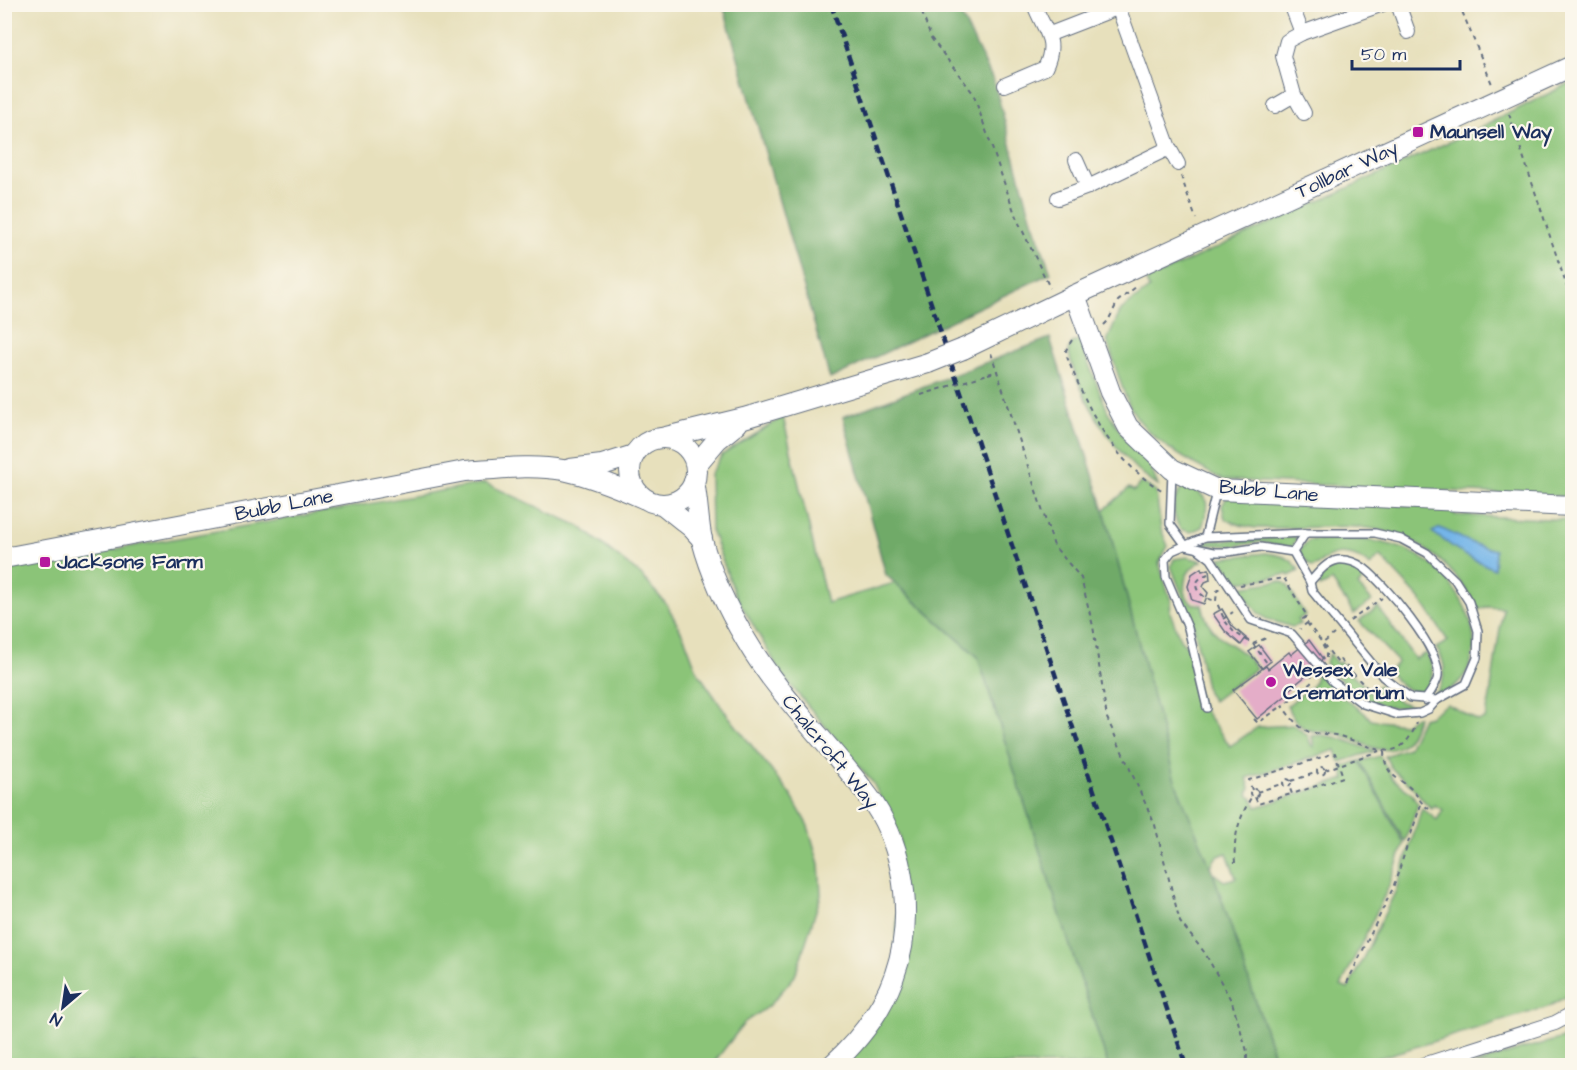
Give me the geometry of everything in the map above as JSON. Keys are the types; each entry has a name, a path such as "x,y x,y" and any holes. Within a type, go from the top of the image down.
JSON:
{"main road":[{"name":"Tollbar Way","path":"1068,298 1498,92 1572,66"},
{"path":"744,418 717,440 695,474 686,496 671,503 652,502 643,498 632,483 631,464 634,455 649,441 744,418 928,363 986,339 1068,298"},
{"name":"Bubb Lane","path":"1068,298 1128,427 1172,470 1217,490 1572,506"},
{"path":"662,438 680,443 693,456 695,474"},
{"name":"Bubb Lane","path":"4,558 465,471 502,468 564,470 602,465 634,455"},
{"name":"Bubb Lane","path":"564,470 619,487 643,498"},
{"name":"Chalcroft Way","path":"695,474 702,539 717,579 746,640 770,676 869,797 887,830 899,862 906,897 906,916 902,953 897,969 889,990 868,1027 831,1065"},
{"name":"Chalcroft Way","path":"662,504 702,539"}],"street":[{"path":"1010,80 1045,69 1050,58 1050,34 1034,4"},
{"path":"1291,4 1302,33"},
{"path":"1304,112 1294,95 1283,56 1287,41 1302,33 1383,4"},
{"path":"1398,4 1408,32"},
{"path":"1050,34 1117,6 1169,148 1178,164"},
{"path":"1275,106 1294,95"},
{"path":"1058,198 1088,187 1169,148"},
{"path":"1076,160 1088,187"},
{"path":"1420,1065 1555,1023 1572,1014"}],"lane":[{"path":"1172,470 1170,524 1186,546 1228,552 1260,547 1293,552"},
{"path":"1205,537 1217,490"},
{"path":"1293,552 1306,533"},
{"path":"1198,549 1211,559 1251,620 1293,634 1333,682 1363,704 1398,715 1420,713 1437,700 1466,684 1477,658 1478,631 1469,602 1455,580 1427,553 1401,539 1375,533 1205,537 1172,551 1164,560 1167,577 1188,628 1207,708"},
{"path":"1293,552 1310,582 1312,591 1383,677 1411,698 1437,700"},
{"path":"1310,582 1322,568 1337,560 1350,561 1364,567 1404,610 1437,659 1438,676 1425,700"}],"path":[{"path":"919,4 931,38 973,93 1016,217 1047,285 1068,298"},
{"path":"1459,4 1464,21 1498,92 1572,302"},
{"path":"1178,164 1199,228"},
{"path":"986,339 1054,546 1082,578 1093,626 1107,718 1155,825 1180,922 1205,953 1232,1002 1247,1052 1247,1065"},
{"path":"921,395 998,371"},
{"path":"1208,574 1199,580 1197,592 1204,598 1216,601"},
{"path":"1284,578 1307,616 1303,618 1338,663 1340,660 1371,692 1380,683"},
{"path":"1253,644 1263,638 1293,634 1307,624"},
{"path":"1254,719 1258,723 1282,706"},
{"path":"1325,783 1323,774 1325,770 1380,750"},
{"path":"1384,751 1386,766 1392,775 1415,794 1420,804 1431,810"},
{"path":"1335,753 1339,765 1343,777 1292,794 1258,804 1250,793 1252,790 1249,780 1335,753"},
{"path":"1317,759 1320,767 1325,770"},
{"path":"1318,772 1320,767"},
{"path":"1235,863 1238,823 1253,796 1257,792 1284,783 1287,779 1291,781 1318,772 1323,774"},
{"path":"1289,786 1291,781"},
{"path":"1284,783 1289,786 1292,794"},
{"path":"1252,790 1255,789 1257,792"},
{"path":"1347,983 1393,888 1420,804"}],"green space":[{"path":"723,5 956,5 994,82 1031,217 1051,273 830,379"},
{"path":"1572,82 1572,497 1223,480 1173,451 1140,422 1125,394 1107,341 1121,310 1149,289 1146,280 1475,130"},
{"path":"1050,338 1104,510 1175,781 1213,873 1277,1065 1108,1065 978,657 886,575 843,417"},
{"path":"1079,340 1108,412 1124,437 1148,460 1158,486 1143,475 1114,444 1090,407 1073,368 1068,350 1072,343"},
{"path":"783,417 827,603 894,583 978,657 1108,1065 843,1065 894,998 900,837 873,783 782,675 735,594 711,530 710,474 722,455"},
{"path":"485,483 579,526 641,575 667,605 685,639 697,671 723,709 792,797 808,826 819,864 821,895 795,976 770,1005 745,1022 712,1065 5,1065 5,569"},
{"path":"1140,483 1156,492 1161,529 1168,546 1159,563 1171,601 1170,612 1180,639 1188,647 1197,692 1203,709 1230,746 1258,727 1294,725 1308,736 1314,747 1312,736 1320,735 1336,737 1375,751 1340,762 1336,750 1247,778 1250,788 1248,795 1257,807 1345,779 1342,767 1359,761 1404,844 1389,886 1341,986 1348,989 1396,890 1422,808 1437,820 1443,810 1426,804 1395,772 1385,756 1408,748 1422,718 1430,716 1447,704 1478,721 1485,719 1503,608 1485,607 1478,610 1449,568 1408,539 1374,529 1353,527 1248,527 1225,519 1222,506 1227,497 1455,507 1455,515 1572,520 1572,993 1548,1007 1355,1065 1277,1065 1213,873 1224,881 1236,878 1227,853 1216,858 1210,870 1175,781 1104,510 1129,488 1134,491"},
{"path":"1187,486 1204,497 1207,507 1202,527 1191,532 1180,529 1174,511 1175,499"},
{"path":"1297,537 1292,547 1259,542 1234,546 1199,544 1206,541"},
{"path":"1349,539 1390,544 1410,551 1428,562 1451,585 1468,614 1474,646 1471,661 1464,676 1451,689 1434,695 1444,677 1443,660 1436,648 1448,641 1420,599 1380,556 1370,566 1354,556 1342,554 1330,557 1312,567 1300,554 1301,548 1309,540"},
{"path":"1266,553 1290,560 1299,571 1289,576 1287,574 1237,582 1220,558"},
{"path":"1188,557 1202,561 1187,574 1184,585 1187,597 1191,603 1202,605 1206,618 1218,635 1242,652 1256,668 1213,701 1207,693 1194,626 1171,566 1174,559"},
{"path":"1344,565 1357,569 1365,577 1358,586 1372,601 1354,614 1332,581 1320,587 1320,582 1327,571"},
{"path":"1279,581 1288,586 1305,615 1298,620 1300,624 1292,627 1267,619 1258,613 1239,587"},
{"path":"1378,607 1415,659 1426,653 1429,658 1432,668 1431,678 1422,691 1407,689 1388,672 1398,662 1359,621"},
{"path":"1330,654 1337,664 1340,662 1371,693 1379,685 1400,702 1413,706 1386,706 1363,698 1343,683 1325,663"},
{"path":"1318,669 1334,689 1371,720 1404,724 1418,717 1407,740 1394,749 1377,749 1336,733 1311,731 1301,726 1287,706 1313,685"},
{"path":"1380,756 1393,779 1412,794 1418,804 1405,842 1360,761"},
{"path":"1572,1036 1572,1065 1474,1065 1522,1049"}],"water":[{"path":"1440,528 1474,544 1495,550 1494,569 1465,555 1432,532"}],"building":[{"path":"1201,568 1202,571 1209,569 1210,580 1205,582 1203,587 1208,593 1204,604 1192,600 1188,586 1192,574"},
{"path":"1222,609 1232,626 1246,638 1241,645 1225,631 1213,614"},
{"name":"Wessex Vale Crematorium","path":"1309,640 1323,659 1286,692 1288,694 1257,719 1233,690 1266,666 1268,669 1289,652 1291,655"},
{"path":"1259,645 1271,661 1262,668 1249,652"}],"railway":[{"path":"831,4 1186,1066"}],"place":[{"name":"Maunsell Way","path":"1418,132"},
{"name":"Jacksons Farm","path":"45,562"},
{"name":"Wessex Vale Crematorium","path":"1271,682"}]}
